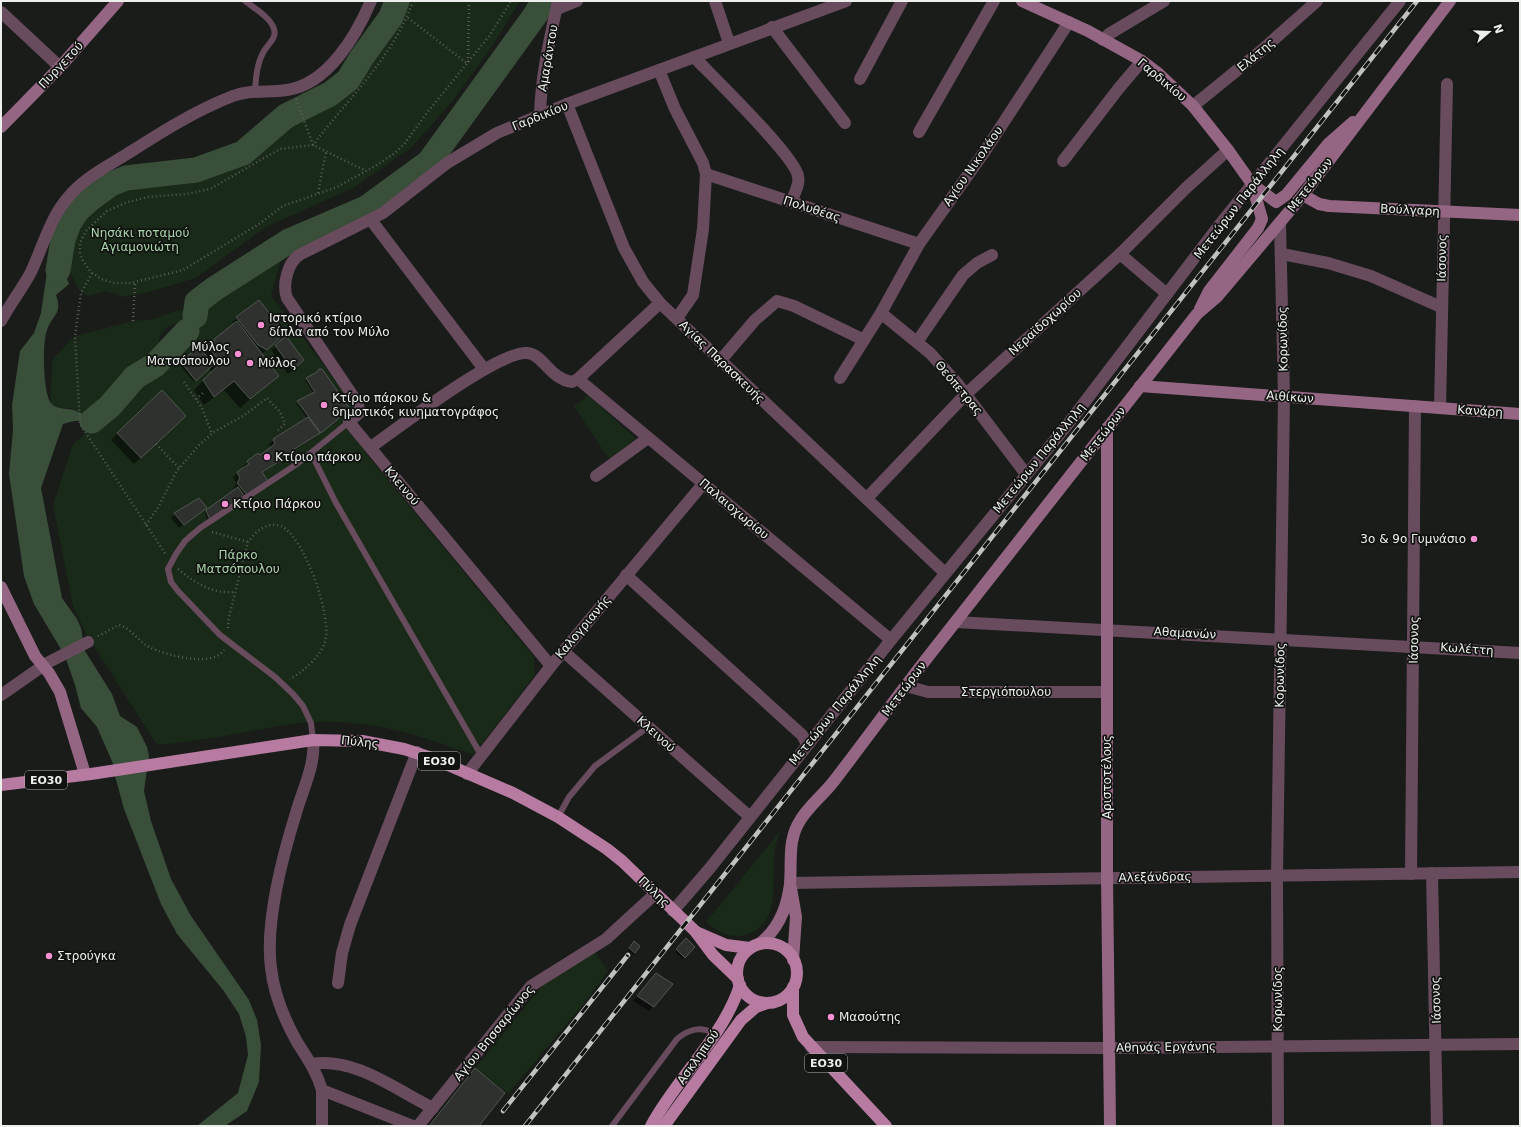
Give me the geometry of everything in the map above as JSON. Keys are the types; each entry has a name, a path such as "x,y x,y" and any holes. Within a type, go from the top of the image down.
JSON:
{"main road":[{"name":"Πύλης","path":"1,785 88,774 313,740 362,741 417,752 513,793 558,817 612,853 673,911"},
{"name":"ΕΟ30","path":"673,911 695,932 713,955 739,982 751,999 768,1003"},
{"name":"ΕΟ30","path":"695,932 726,945 754,946 769,944 779,946 787,952 793,960 797,974 793,987 793,1015 797,1027 811,1047 886,1126"},
{"path":"739,982 739,962 754,946"},
{"name":"Ασκληπιού","path":"651,1126 661,1108 730,1011 739,982"},
{"path":"768,1003 783,998 793,987"},
{"name":"Ασκληπιού","path":"664,1126 741,1020 756,1007 768,1003"}],"street":[{"name":"Πυργετού","path":"1,128 60,67 118,1"},
{"path":"1,321 31,271 50,223 62,204 80,185 144,143 231,96 255,90 278,91 292,89 321,73 348,45 371,1"},
{"path":"557,5 577,1"},
{"path":"715,1 729,44"},
{"name":"Γαρδικίου","path":"349,422 360,412 358,402 287,298 285,286 290,265 295,257 371,220 392,206 447,163 473,146 497,133 567,104 772,27 846,1"},
{"path":"860,79 902,1"},
{"path":"919,132 994,1"},
{"name":"Γαρδικίου","path":"1022,1 1069,22 1142,61 1173,86 1193,106 1228,150 1252,184"},
{"path":"1103,40 1109,34 1164,1"},
{"name":"Ελάτης","path":"1193,106 1262,50 1317,1"},
{"name":"Μετεώρων Παράλληλη","path":"673,911 750,817 807,744 856,686 945,573 1072,418 1252,184 1400,1"},
{"name":"Μετεώρων","path":"754,946 768,937 776,927 787,900 790,883 790,849 796,829 802,818 833,783 906,686 1197,314 1217,297 1303,195 1450,1"},
{"name":"Αμαράντου","path":"540,115 541,97 557,5"},
{"path":"1,12 60,67"},
{"name":"Αγίου Νικολάου","path":"840,378 881,313 919,244 985,151 1069,22"},
{"path":"772,27 845,123"},
{"path":"694,57 755,120 793,164 798,175 798,182 791,202"},
{"path":"1063,161 1119,88 1142,61"},
{"path":"659,70 678,114 703,163 706,174 702,236 693,295 677,318"},
{"name":"Ιάσονος","path":"1440,408 1443,212 1447,84"},
{"name":"Αγίας Παρασκευής","path":"567,104 624,248 643,282 660,303 720,361 945,573"},
{"path":"1252,184 1276,202 1286,195 1339,133 1364,114"},
{"name":"Νεραϊδοχωρίου","path":"867,498 966,394 1120,254 1186,188 1228,150"},
{"name":"Πολυθέας","path":"706,174 919,244"},
{"path":"1197,314 1209,291 1258,228 1262,219 1252,184"},
{"name":"Βούλγαρη","path":"1303,195 1319,204 1330,206 1520,215"},
{"path":"371,220 484,369"},
{"name":"Κορωνίδος","path":"1278,1126 1277,876 1284,397 1282,254 1280,223"},
{"path":"1120,254 1167,294"},
{"path":"1282,254 1328,262 1371,276 1441,307"},
{"path":"917,342 963,275 977,264 992,256"},
{"path":"720,361 755,320 777,302 794,306 864,340"},
{"path":"371,448 484,369 513,355 528,353 541,361 558,378 572,382 578,379 660,303"},
{"name":"Θεόπετρας","path":"881,313 930,353 966,394 1026,474"},
{"name":"Παλαιοχωρίου","path":"578,379 891,640"},
{"name":"Αιθίκων","path":"1140,386 1440,408"},
{"name":"Ιάσονος","path":"1411,874 1415,406"},
{"name":"Κανάρη","path":"1440,408 1520,414"},
{"name":"Κλεινού","path":"349,422 551,666"},
{"name":"Αριστοτέλους","path":"1107,428 1110,1126"},
{"path":"596,476 648,438"},
{"name":"Καλογριανής","path":"467,774 563,651 703,484"},
{"path":"626,576 796,730 807,744"},
{"path":"1,587 31,649 45,664 63,698 88,774"},
{"name":"Αθαμανών","path":"956,622 1414,645"},
{"path":"1,695 45,664 88,642"},
{"name":"Κωλέττη","path":"1414,645 1520,653"},
{"name":"Κλεινού","path":"563,651 750,817"},
{"name":"Στεργιόπουλου","path":"906,686 928,692 1107,692"},
{"path":"313,740 314,747 311,764 282,860 271,935 271,967 281,1008 297,1041 312,1064 322,1090 322,1126"},
{"path":"338,983 342,953 350,925 417,752"},
{"name":"Αλεξάνδρας","path":"790,883 1520,872"},
{"name":"Ιάσονος","path":"1432,873 1438,1126"},
{"name":"Μετεώρων","path":"790,883 796,917 793,960"},
{"name":"Αγίου Βησσαρίωνος","path":"418,1126 531,986 606,939 655,894"},
{"name":"Αθηνάς Εργάνης","path":"811,1047 1109,1048 1520,1044"},
{"path":"312,1064 337,1064 353,1068 385,1082 433,1108"},
{"path":"322,1090 413,1126"}],"lane":[{"path":"245,1 271,23 275,30 274,37 264,51 258,64 255,90"},
{"path":"313,740 311,723 303,706 283,683 229,642 198,612 171,582 168,569 185,541 200,528 263,487 311,453 349,422"},
{"path":"311,453 336,503 481,755"},
{"path":"558,817 569,798 595,766 648,727"},
{"path":"612,1126 677,1039 683,1034 696,1028 705,1029 715,1033"}],"path":[{"path":"313,145 368,78 395,40 407,18 413,1"},
{"path":"468,64 469,1"},
{"path":"366,171 313,145 280,148 210,189 187,194 147,197 125,202 107,211 92,222 86,230 80,243 80,254 83,261 92,273 101,279 114,283 135,282 183,270 259,224 283,206 337,187 366,171 395,153 405,143 426,114 490,35 511,1"},
{"path":"407,18 468,64"},
{"path":"294,95 313,145"},
{"path":"318,194 326,152"},
{"path":"92,273 81,294 75,336 80,424 171,562 208,589 220,592 235,592"},
{"path":"133,321 135,282"},
{"path":"184,382 202,408 212,434"},
{"path":"196,399 204,392"},
{"path":"146,525 159,506 179,468 199,445 212,434 243,416 267,398 282,416 284,424 278,430"},
{"path":"156,444 179,468"},
{"path":"88,642 119,625 130,631 149,647 190,659 206,660 222,654 229,642 229,618 248,542 253,535 265,527 276,525 285,528 295,540 312,572 326,613 327,632 322,649 309,664 283,683"},
{"path":"200,528 248,542"}],"green space":[{"name":"Νησάκι ποταμού Αγιαμονιώτη","path":"402,1 520,1 493,45 452,102 411,148 355,187 266,227 196,278 149,292 122,297 107,291 88,296 81,293 71,275 70,251 78,222 103,200 129,188 196,182 234,168 272,141 290,121 328,106 356,77 396,16"},
{"name":"Πάρκο Ματσόπουλου","path":"281,250 283,252 271,296 354,405 360,442 364,451 534,657 535,675 473,755 430,740 388,728 345,722 295,724 208,739 158,745 86,634 73,606 53,505 73,444 195,341 183,325"},
{"path":"183,310 184,318 168,327 161,334 159,351 157,359 154,363 122,382 90,419 71,408 58,408 50,402 53,359 75,336 133,321 154,319 172,312"},
{"path":"588,395 636,439 609,459 574,406"},
{"path":"780,831 774,858 772,902 770,912 765,921 758,929 742,936 726,934 706,922"},
{"path":"595,952 608,971 586,1001 508,1094 475,1068 542,986"}],"shaded area":[{"path":"48,265 65,274 69,284 56,295 58,311 49,325 45,336 44,368 48,398 51,403 57,407 78,412 92,421 74,421 63,424 41,488 62,598 77,619 81,628 85,651 112,694 120,716 137,727 147,747 149,756 144,791 151,821 171,879 191,916 249,1000 257,1020 261,1045 259,1082 247,1111 225,1126 197,1126 238,1093 248,1055 246,1037 239,1014 223,990 177,934 161,904 124,809 115,776 115,768 97,727 81,708 65,656 34,604 24,576 9,474 13,430 12,405 20,351 34,333 41,313"}],"building":[{"name":"Ιστορικό κτίριο δίπλα από τον Μύλο","path":"259,300 285,333 267,350 258,345 236,317"},
{"name":"Μύλος Ματσόπουλου","path":"237,321 279,376 250,399 234,381 214,397 203,380 221,363 207,345"},
{"path":"286,336 304,360 293,370 275,345"},
{"path":"200,347 213,365 196,381 180,361"},
{"name":"Κτίριο πάρκου & δημοτικός κινηματογράφος","path":"319,369 322,369 350,409 321,433 297,401 315,392 306,378 317,372"},
{"path":"162,390 186,416 141,458 117,433"},
{"name":"Κτίριο πάρκου","path":"308,417 320,433 280,458 280,461 262,472 268,481 247,495 237,483 240,478 237,472 249,464 247,461 258,453 260,455 275,444 273,439"},
{"name":"Κτίριο Πάρκου","path":"238,487 245,497 210,520 206,510"},
{"name":"Κτίριο πάρκου","path":"199,498 207,508 184,525 174,513"},
{"path":"686,938 695,947 685,958 676,949"},
{"path":"634,941 640,946 635,953 629,948"},
{"path":"656,973 673,984 654,1007 637,996"},
{"path":"475,1068 505,1093 479,1126 429,1126"}],"waterway":[{"path":"58,270 63,240 69,223 78,210 89,200 111,184 126,178 196,170 243,153 286,116 330,94 348,80 362,57 391,17 397,1"},
{"path":"195,316 197,302 214,289 289,241 366,208 429,162 536,14 543,1"},
{"path":"92,421 110,406 135,377 155,365 187,331"}],"railway":[{"path":"525,1126 1417,1"},
{"path":"503,1111 628,955"}],"place":[{"name":"Ιστορικό κτίριο δίπλα από τον Μύλο","path":"261,325"},
{"name":"Μύλος Ματσόπουλου","path":"238,354"},
{"name":"Μύλος","path":"250,363"},
{"name":"Κτίριο πάρκου & δημοτικός κινηματογράφος","path":"324,405"},
{"name":"Κτίριο πάρκου","path":"267,457"},
{"name":"Κτίριο Πάρκου","path":"225,504"},
{"name":"3ο & 9ο Γυμνάσιο","path":"1474,539"},
{"name":"Στρούγκα","path":"49,956"},
{"name":"Μασούτης","path":"831,1017"}]}
